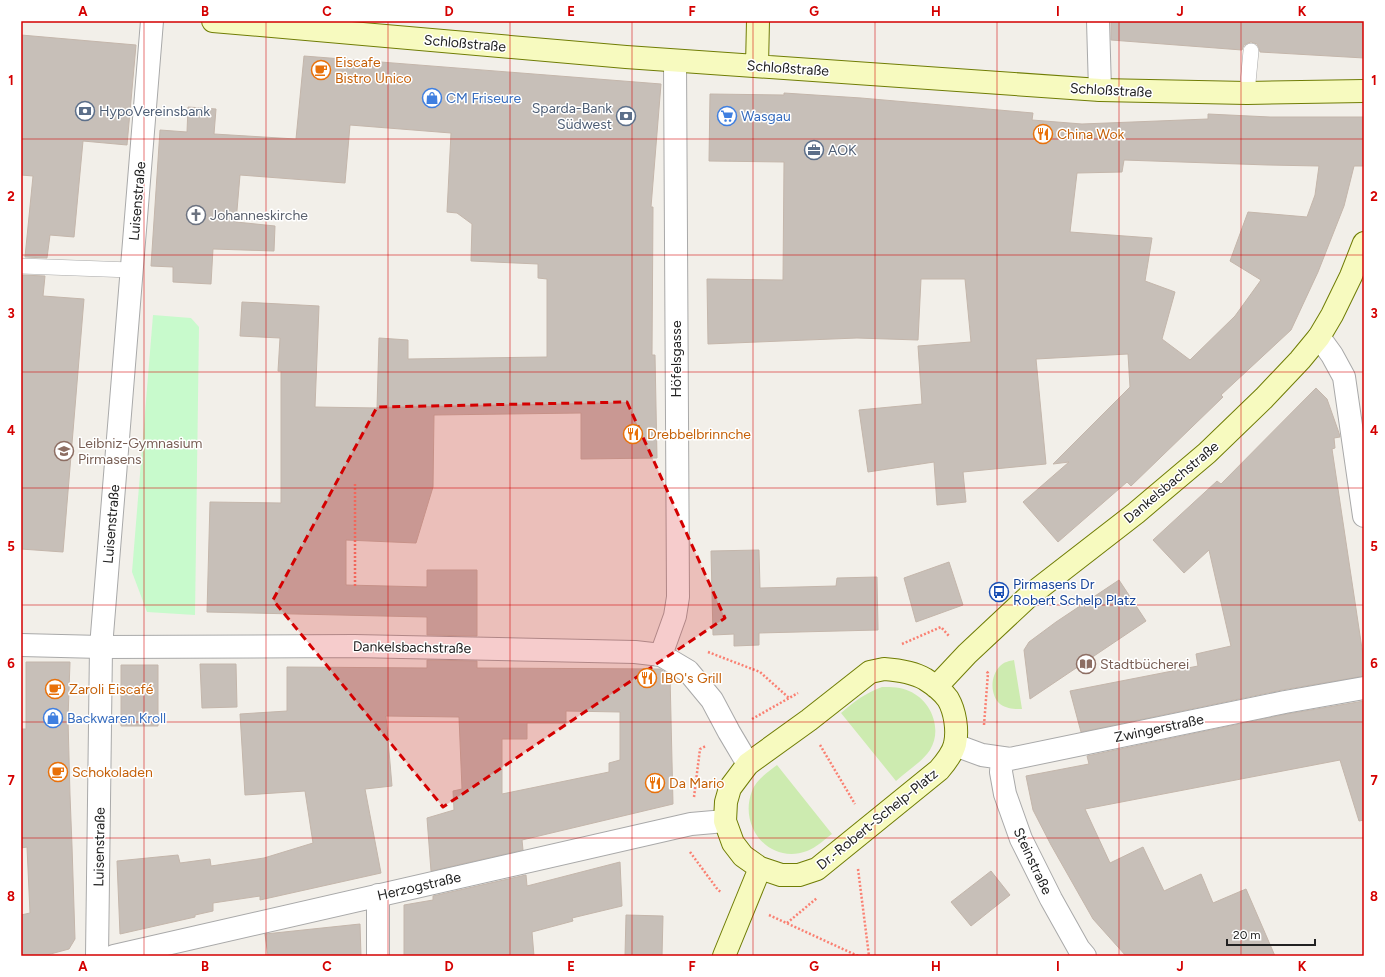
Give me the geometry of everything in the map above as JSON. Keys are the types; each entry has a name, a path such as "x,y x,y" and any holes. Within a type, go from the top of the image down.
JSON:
{"street":[{"name":"Luisenstraße","path":"97,956 102,647 152,21"},
{"name":"Schloßstraße","path":"213,21 294,24 675,61 1100,90 1247,93 1364,91"},
{"path":"757,66 758,21"},
{"path":"1098,21 1100,90"},
{"name":"Höfelsgasse","path":"665,646 675,616 678,597 675,61"},
{"name":"Dankelsbachstraße","path":"936,687 967,654 1028,596 1136,513 1207,453 1264,398 1300,360 1319,337 1332,315 1351,276 1364,242"},
{"path":"1319,337 1332,355 1344,377 1364,516"},
{"name":"Dankelsbachstraße","path":"21,645 102,647 354,646 635,652 665,646 712,700 748,764"},
{"name":"Dr.-Robert-Schelp-Platz","path":"884,669 908,672 924,678 936,687 948,699 954,714 956,729 955,745 946,762 939,770 817,869 799,875 781,875 760,868 743,856 733,843 725,821 726,802 730,788 748,764 809,720 870,672 884,669"},
{"name":"Zwingerstraße","path":"955,745 992,756 1010,759 1286,702 1364,688"},
{"name":"Steinstraße","path":"992,756 1001,772 1005,794 1021,839 1051,899 1079,949 1085,956"},
{"name":"Herzogstraße","path":"114,956 691,824 725,821"},
{"path":"724,956 760,868"},
{"path":"378,895 378,956"}],"lane":[{"path":"1247,93 1251,51"},
{"path":"21,266 131,270"}],"path":[{"path":"355,484 355,586"},
{"path":"899,645 941,627 988,673 992,756"},
{"path":"665,646 760,672 809,720 818,741 860,813 870,826"},
{"path":"802,691 700,749 691,824 690,851 718,890 858,956"},
{"path":"858,864 869,956"}],"highlighted area":[{"path":"627,402 725,618 443,807 273,600 377,407"}],"green space":[{"path":"153,315 191,318 199,327 195,615 147,612 132,572"},
{"path":"1014,660 1022,709 1008,708 1000,704 994,696 992,685 994,675 1000,666 1008,661"},
{"path":"882,687 903,689 917,695 929,708 935,724 934,742 930,750 919,762 896,781 841,713 860,698"},
{"path":"777,765 832,834 810,850 793,854 781,853 770,848 760,840 753,829 749,818 749,804 752,791 759,780"}],"building":[{"path":"1111,21 1364,21 1364,58 1260,52 1257,44 1251,42 1244,45 1242,50 1111,40"},
{"name":"HypoVereinsbank","path":"21,35 136,45 127,145 83,141 74,237 50,235 47,258 25,257 33,176 21,175"},
{"path":"304,56 661,84 651,207 653,207 652,355 655,355 657,458 581,459 581,413 434,415 433,487 416,543 346,540 346,585 427,587 427,570 477,570 477,636 427,635 427,617 207,612 210,502 281,503 281,371 278,371 280,338 240,336 242,302 319,306 315,407 377,408 379,338 408,340 408,359 547,357 547,279 538,278 538,264 471,261 472,224 457,213 447,212 451,133 350,125 345,183 240,175 236,222 275,226 274,251 213,249 211,284 173,282 173,267 151,266 160,130 187,132 188,107 216,109 214,134 296,139"},
{"path":"784,93 861,98 1033,113 1032,120 1082,124 1208,119 1208,114 1270,117 1364,117 1364,166 1354,166 1344,206 1318,272 1291,330 1221,395 1223,397 1131,486 1127,482 1058,542 1023,502 1069,462 1053,464 1130,387 1128,354 1036,359 1046,464 963,472 966,502 937,505 934,462 868,472 859,410 922,404 918,346 971,342 965,279 921,279 918,340 857,338 708,344 707,279 783,280 784,162 709,161 710,94 784,95","holes":["1124,160 1319,166 1315,195 1307,217 1248,212 1230,261 1261,280 1235,316 1190,360 1162,339 1175,292 1145,281 1152,238 1070,232 1077,173 1122,172"]},
{"path":"22,275 45,276 43,296 84,299 63,552 21,549"},
{"path":"1316,388 1327,399 1340,437 1334,438 1335,448 1332,449 1364,662 1364,676 1282,690 1081,732 1070,691 1198,666 1196,654 1231,646 1209,550 1184,573 1153,540 1217,481 1221,484"},
{"path":"759,550 760,588 836,586 837,578 877,577 878,630 759,633 759,645 734,646 734,634 713,635 711,551"},
{"path":"949,562 963,605 916,622 904,578"},
{"path":"1119,580 1146,621 1030,699 1024,650 1029,642"},
{"path":"427,660 477,661 477,668 660,669 670,675 673,804 522,840 523,850 431,871 427,818 454,810 453,791 462,789 459,717 386,716 392,786 365,789 381,873 260,900 260,896 213,903 213,911 195,915 195,917 120,934 117,861 178,855 180,863 210,859 211,866 264,858 313,843 305,791 245,795 240,714 287,711 287,667 427,668","holes":["566,711 620,712 620,760 609,763 609,772 502,794 502,739 527,739 527,723 566,723"]},
{"path":"26,662 70,662 68,719 75,939 69,949 43,956 21,956 21,915 30,913 27,847 21,848 21,729 26,729"},
{"path":"200,664 236,664 237,707 202,708"},
{"path":"121,665 158,665 158,726 121,726"},
{"path":"1364,701 1364,820 1359,821 1340,760 1085,809 1110,863 1143,847 1164,891 1201,874 1213,903 1246,889 1275,956 1126,956 1093,919 1051,845 1033,810 1026,776 1089,764 1087,756 1287,714"},
{"path":"620,862 622,906 572,918 573,921 532,932 534,956 404,956 404,905 433,900 433,896 526,875 527,886"},
{"path":"991,871 1010,895 971,926 951,902"},
{"path":"626,915 663,916 662,956 625,956"},
{"path":"360,924 361,956 268,956 265,934"}],"place":[{"name":"Eiscafe Bistro Unico","path":"321,70"},
{"name":"CM Friseure","path":"432,98"},
{"name":"HypoVereinsbank","path":"85,111"},
{"name":"Sparda-Bank Südwest","path":"626,116"},
{"name":"Wasgau","path":"727,116"},
{"name":"China Wok","path":"1043,134"},
{"name":"AOK","path":"814,150"},
{"name":"Johanneskirche","path":"196,215"},
{"name":"Drebbelbrinnche","path":"633,434"},
{"name":"Leibniz-Gymnasium Pirmasens","path":"64,451"},
{"name":"Pirmasens Dr Robert Schelp Platz","path":"999,592"},
{"name":"Stadtbücherei","path":"1086,664"},
{"name":"IBO's Grill","path":"647,678"},
{"name":"Zaroli Eiscafé","path":"55,689"},
{"name":"Backwaren Kroll","path":"53,718"},
{"name":"Schokoladen","path":"58,772"},
{"name":"Da Mario","path":"655,783"}]}
